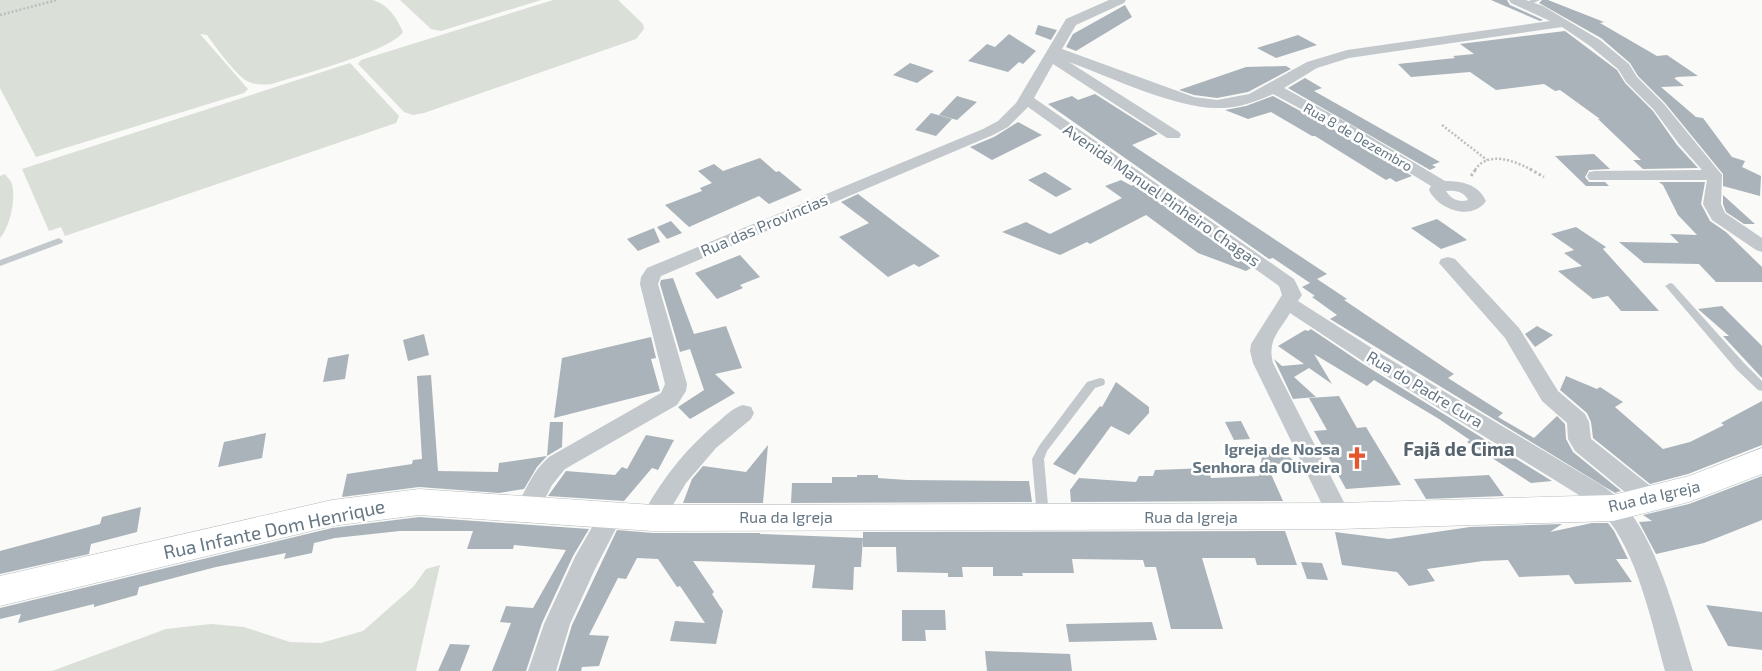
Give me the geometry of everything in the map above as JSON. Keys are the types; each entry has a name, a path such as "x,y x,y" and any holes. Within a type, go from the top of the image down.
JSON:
{"street":[{"name":"Rua das Provincias","path":"528,508 548,470 668,399 675,391 676,384 648,284 654,272 988,132 1013,115 1026,99 1071,22 1120,0"},
{"path":"1526,1 1595,43 1624,67 1631,79 1659,107 1714,175 1715,185 1712,204 1715,212 1725,222 1762,246"},
{"path":"1052,53 1192,101 1217,104 1237,102 1273,88 1312,66 1347,54 1564,23"},
{"path":"1052,53 1173,135"},
{"name":"Rua 8 de Dezembro","path":"1273,88 1448,186"},
{"name":"Avenida Manuel Pinheiro Chagas","path":"1026,99 1287,283 1290,299"},
{"path":"1595,176 1714,175"},
{"path":"1448,264 1512,333 1550,396 1577,420 1580,440 1588,450 1636,486 1651,500"},
{"path":"1290,299 1261,344 1260,350 1263,364 1339,516"},
{"name":"Rua do Padre Cura","path":"1290,299 1371,357 1596,494 1613,508 1632,535 1657,602 1679,671"},
{"path":"653,518 678,477 708,442 743,413"},
{"name":"Rua da Igreja","path":"611,515 653,518 1339,516 1613,508 1651,500 1734,474 1762,460"},
{"name":"Rua Infante Dom Henrique","path":"0,591 272,526 384,505 419,502 454,503 611,515"},
{"path":"542,671 556,624 584,565 611,515"}],"lane":[{"path":"0,263 59,242"},
{"path":"1670,286 1728,353 1762,387"},
{"path":"1043,517 1038,459 1043,449 1091,385 1100,382"}],"path":[{"path":"0,15 57,0"},
{"path":"1442,125 1487,160"},
{"path":"1448,186 1471,177 1475,169 1487,160 1503,159 1515,161 1544,177"}],"shaded area":[{"path":"0,0 372,0 383,5 391,12 403,32 394,40 363,55 272,84 263,85 244,79 226,61 207,35 200,34 248,89 244,93 36,157 0,88"},
{"path":"400,0 541,0 441,31 431,29"},
{"path":"553,0 618,0 643,24 644,29 636,39 424,113 413,115 404,112 358,64 361,60"},
{"path":"350,63 399,116 396,123 65,236 61,227 49,231 22,169"},
{"path":"5,174 12,184 13,205 7,227 0,238 0,176"},
{"path":"440,565 416,671 52,671 166,629 211,624 244,627 290,642 321,643 363,631 413,587 426,569"}],"building":[{"path":"1491,0 1507,0 1510,5 1543,20 1540,21"},
{"path":"1542,0 1548,0 1604,22 1600,23 1657,56 1667,55 1698,76 1674,78 1684,86 1661,87 1696,117 1703,118 1732,157 1745,161 1742,167 1761,176 1760,196 1723,186 1723,174 1665,103 1638,76 1630,63 1601,38 1539,3"},
{"path":"1125,5 1132,17 1076,51 1066,47 1073,34"},
{"path":"1038,25 1057,30 1051,40 1035,34"},
{"path":"1565,31 1617,70 1625,83 1653,111 1677,145 1698,168 1643,169 1633,160 1641,160 1598,119 1600,119 1560,90 1555,91 1544,84 1496,90 1470,72 1411,77 1398,64 1474,54 1460,44"},
{"path":"1009,34 1036,51 1023,64 1019,62 1008,72 968,61 987,44 995,47"},
{"path":"1298,35 1317,45 1276,58 1257,48"},
{"path":"910,63 934,71 917,83 893,75"},
{"path":"1286,66 1291,69 1248,92 1217,98 1194,95 1179,90 1246,67"},
{"path":"1305,78 1322,88 1314,91 1440,162 1432,165 1436,167 1430,170 1288,88"},
{"path":"1095,94 1158,134 1132,145 1327,274 1317,279 1347,299 1344,300 1454,374 1448,378 1503,413 1498,417 1534,438 1557,416 1565,424 1566,439 1573,452 1621,491 1615,493 1330,319 1337,315 1312,297 1315,296 1302,287 1310,283 1273,258 1269,259 1048,104 1072,96 1078,100"},
{"path":"957,96 977,102 957,120 939,115"},
{"path":"1273,96 1412,176 1396,182 1390,178 1386,180 1315,136 1271,112 1248,119 1225,110 1246,106"},
{"path":"931,113 952,119 936,136 915,130"},
{"path":"1018,122 1042,135 992,160 970,147 994,137"},
{"path":"1594,154 1610,169 1589,170 1585,177 1589,182 1605,182 1609,186 1586,186 1555,156"},
{"path":"760,158 802,190 769,204 759,196 689,227 665,205 702,191 700,188 712,183 698,171 714,164 723,171"},
{"path":"1045,172 1072,189 1056,197 1028,180"},
{"path":"1121,180 1132,186 1133,184 1251,268 1246,271 1198,253 1146,215 1090,244 1087,242 1060,255 1002,232 1026,222 1050,234 1122,198 1105,186"},
{"path":"1659,182 1705,182 1701,204 1710,221 1726,232 1762,267 1762,282 1716,282 1699,264 1644,263 1619,242 1679,243 1670,234 1697,235 1678,215 1663,185"},
{"path":"858,194 940,256 919,267 914,264 888,277 839,237 869,223 841,202"},
{"path":"1723,195 1755,224 1744,224 1726,212 1723,204"},
{"path":"1437,219 1467,240 1441,249 1411,228"},
{"path":"671,221 682,233 667,239 657,227"},
{"path":"1576,227 1606,247 1603,249 1659,311 1621,311 1608,296 1593,299 1558,271 1582,266 1564,253 1574,250 1551,234"},
{"path":"654,228 660,242 638,251 627,239"},
{"path":"740,255 760,277 740,285 743,288 717,299 695,273"},
{"path":"673,278 694,334 726,326 742,368 715,374 735,393 690,419 678,407 704,390 690,349 680,352 660,284 661,280"},
{"path":"1722,306 1762,346 1762,378 1723,336 1729,336 1698,309"},
{"path":"1537,326 1553,335 1535,347 1525,334"},
{"path":"1311,329 1363,364 1552,481 1531,483 1467,442 1470,440 1439,419 1374,380 1367,386 1314,354 1332,384 1309,368 1294,377 1316,397 1293,399 1274,359 1282,366 1304,364 1278,346 1305,330"},
{"path":"424,334 429,355 408,361 403,340"},
{"path":"651,337 656,358 651,359 660,391 554,418 562,358"},
{"path":"349,354 345,379 323,382 328,358"},
{"path":"431,375 438,471 498,472 499,463 547,456 537,467 524,489 499,493 419,487 342,497 347,474 412,464 413,460 422,459 417,376"},
{"path":"1566,376 1597,389 1600,387 1623,402 1615,407 1663,449 1690,442 1724,425 1721,423 1762,401 1762,445 1688,474 1650,484 1593,438 1591,422 1587,413 1560,390"},
{"path":"1116,382 1149,407 1149,413 1129,435 1111,426 1075,475 1053,464 1100,406 1102,407"},
{"name":"Igreja de Nossa Senhora da Oliveira","path":"1339,396 1357,428 1366,427 1401,485 1346,489 1314,431 1327,430 1309,398"},
{"path":"1241,421 1250,439 1234,440 1225,422"},
{"path":"550,422 563,422 562,447 547,456"},
{"path":"266,433 262,458 218,467 224,442"},
{"path":"646,435 674,440 658,470 652,468 624,501 548,496 566,471 615,475 622,467 627,469"},
{"path":"768,445 763,503 683,503 692,479 703,466 746,472"},
{"path":"1275,447 1296,462 1267,465 1283,501 1071,502 1070,490 1079,478 1136,482 1139,476 1153,476 1155,470 1208,468 1211,478 1259,476 1263,448"},
{"path":"857,475 878,475 878,478 907,480 1029,481 1032,502 791,503 792,483 832,483 832,477 857,477"},
{"path":"1489,475 1504,496 1426,499 1414,479"},
{"path":"1762,476 1762,520 1704,543 1656,554 1639,522 1652,521 1643,515 1689,504"},
{"path":"141,507 137,532 91,544 89,554 0,574 0,551 100,524 102,517"},
{"path":"419,517 589,529 573,556 542,623 526,671 492,671 511,623 500,622 506,606 533,608 566,550 514,545 513,549 467,549 473,531 400,531 335,538 314,543 312,553 284,559 286,553 216,567 139,587 137,595 94,607 94,604 18,623 21,614 0,619 0,608 332,528"},
{"path":"1592,523 1608,523 1614,531 1628,559 1616,559 1632,582 1575,584 1569,575 1519,577 1508,560 1483,561 1427,569 1435,581 1409,586 1397,572 1342,565 1335,532 1389,539 1470,527 1562,524 1550,532"},
{"path":"617,530 653,533 760,533 863,538 861,567 854,567 853,590 812,588 815,565 693,561 714,592 712,594 723,611 716,644 670,641 675,621 705,623 680,586 677,587 658,559 637,558 626,579 618,578 589,635 609,636 599,666 582,667 581,671 558,671 572,625"},
{"path":"1285,531 1297,565 1257,565 1255,558 1202,558 1223,629 1171,629 1156,567 1145,567 1143,560 1072,559 1074,573 1022,573 1023,576 993,576 993,567 962,567 963,577 948,577 948,573 897,572 896,547 863,547 863,532"},
{"path":"1301,562 1322,563 1328,580 1307,579"},
{"path":"1706,605 1762,612 1762,650 1728,646"},
{"path":"902,610 945,610 946,630 925,630 926,641 902,641"},
{"path":"1152,622 1157,640 1069,642 1066,624"},
{"path":"450,644 470,645 460,671 438,671"},
{"path":"985,651 1070,654 1072,671 987,671"}],"place":[{"name":"Igreja de Nossa Senhora da Oliveira","path":"1357,458"}],"district":[{"name":"Fajã de Cima","path":"1459,449"}]}
